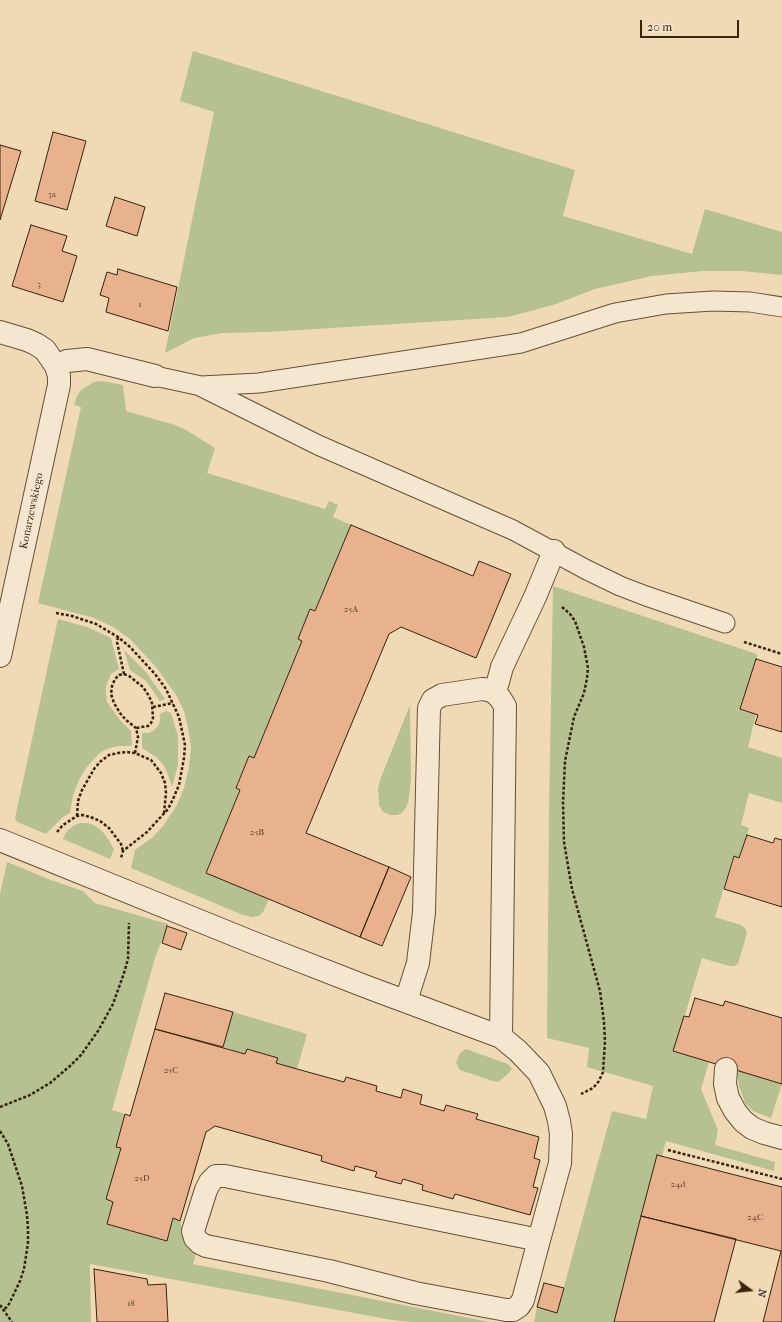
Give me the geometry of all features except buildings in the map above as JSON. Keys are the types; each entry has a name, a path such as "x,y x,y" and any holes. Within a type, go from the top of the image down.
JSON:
{"street":[{"path":"0,332 36,344 45,350 56,366 67,361 87,358 155,376"},
{"name":"Konarzewskiego","path":"0,656 57,396 59,376 56,366"},
{"path":"495,693 502,667 554,551"},
{"path":"406,1001 418,963 424,912 429,708 433,700 442,696 482,689 489,690 495,693 505,706 501,1037"},
{"path":"0,840 254,943 501,1037 518,1051 539,1073 555,1106 561,1134 560,1163 523,1300 519,1306 513,1310 415,1293 329,1271 206,1246 200,1243 195,1238 193,1231 206,1190 210,1182 216,1176 225,1176 539,1240"},
{"path":"726,1069 725,1084 728,1098 742,1121 752,1128 782,1138"}],"lane":[{"path":"201,386 259,383 521,343 615,313 666,304 713,300 750,302 782,307"},
{"path":"155,376 201,386 318,445 513,530 620,586 725,623"}],"path":[{"path":"535,596 560,606 570,614 575,621 584,647 588,668 588,678 584,693 574,717 565,761 563,796 564,842 572,889 600,992 605,1041 603,1072 599,1081 593,1088 555,1106"},
{"path":"56,613 90,622 107,630 130,647 155,674 166,689 179,717 183,730 185,745 184,758 179,785 173,798 164,814 148,832 123,851 120,862"},
{"path":"118,637 117,642 124,674"},
{"path":"762,648 782,654"},
{"path":"136,728 148,726 152,723 153,708 149,696 143,688 129,676 124,674 119,675 115,679 112,686 111,694 114,703 120,712 126,720 136,728 138,737 136,753"},
{"path":"153,708 173,703"},
{"path":"77,816 78,801 82,790 94,769 109,756 127,752 136,753 151,760 161,773 166,794 164,814"},
{"path":"55,836 63,825 77,816 84,815 100,821 109,828 123,851"},
{"path":"0,1107 30,1095 50,1083 81,1055 98,1031 113,1004 128,959 131,905 135,895"},
{"path":"0,1131 8,1144 18,1171 25,1202 28,1229 28,1243 24,1269 9,1304 4,1310"},
{"path":"668,1150 782,1180"},
{"path":"0,1305 12,1322"}],"green space":[{"path":"193,51 575,170 563,216 692,254 705,209 782,232 782,275 742,271 703,271 652,276 595,289 553,305 508,317 267,332 223,333 194,338 165,353 214,112 180,101"},
{"path":"102,381 123,385 126,411 175,425 215,448 207,473 325,509 329,501 338,505 333,517 351,525 315,611 310,609 298,639 302,641 254,758 249,756 236,787 240,790 206,872 269,899 263,912 259,916 252,917 243,915 131,868 135,850 153,837 163,826 177,805 184,788 189,767 191,747 184,711 176,695 156,667 130,639 113,627 94,618 38,603 81,407 74,405 81,390 94,382"},
{"path":"553,586 757,654 756,714 748,747 782,758 782,803 749,793 741,825 749,828 739,858 733,857 715,917 741,925 745,928 747,933 738,964 729,966 702,958 674,1051 709,1062 701,1089 718,1130 715,1145 775,1162 774,1171 666,1141 662,1156 657,1155 614,1322 534,1322 537,1307 557,1312 612,1111 646,1119 653,1086 587,1067 589,1048 547,1038"},
{"path":"58,619 87,627 111,638 119,669 111,674 106,686 107,702 120,720 131,731 132,746 109,748 101,752 93,760 79,780 73,795 70,813 63,817 46,834 17,822 15,818"},
{"path":"124,650 146,672 165,699 160,701 146,681 130,670"},
{"path":"410,705 411,780 409,797 407,806 402,813 390,815 383,812 379,805 378,789 380,780"},
{"path":"166,711 171,713 178,736 178,765 172,787 162,763 142,748 142,733 149,733 153,731 158,726 160,714"},
{"path":"80,823 94,825 107,837 114,849 110,859 63,839 66,832 73,826"},
{"path":"7,862 83,891 95,903 168,924 155,958 112,1110 125,1114 116,1147 121,1148 107,1199 113,1202 107,1224 166,1241 173,1218 180,1221 185,1240 196,1254 193,1264 490,1322 410,1322 392,1320 90,1264 91,1322 0,1322 0,894"},
{"path":"233,1012 307,1034 297,1069 276,1063 278,1058 247,1049 245,1054 223,1047"},
{"path":"466,1049 508,1064 512,1069 498,1082 460,1070 456,1063 460,1053"},
{"path":"737,1070 782,1084 771,1118 753,1111 745,1103 739,1086"}]}
